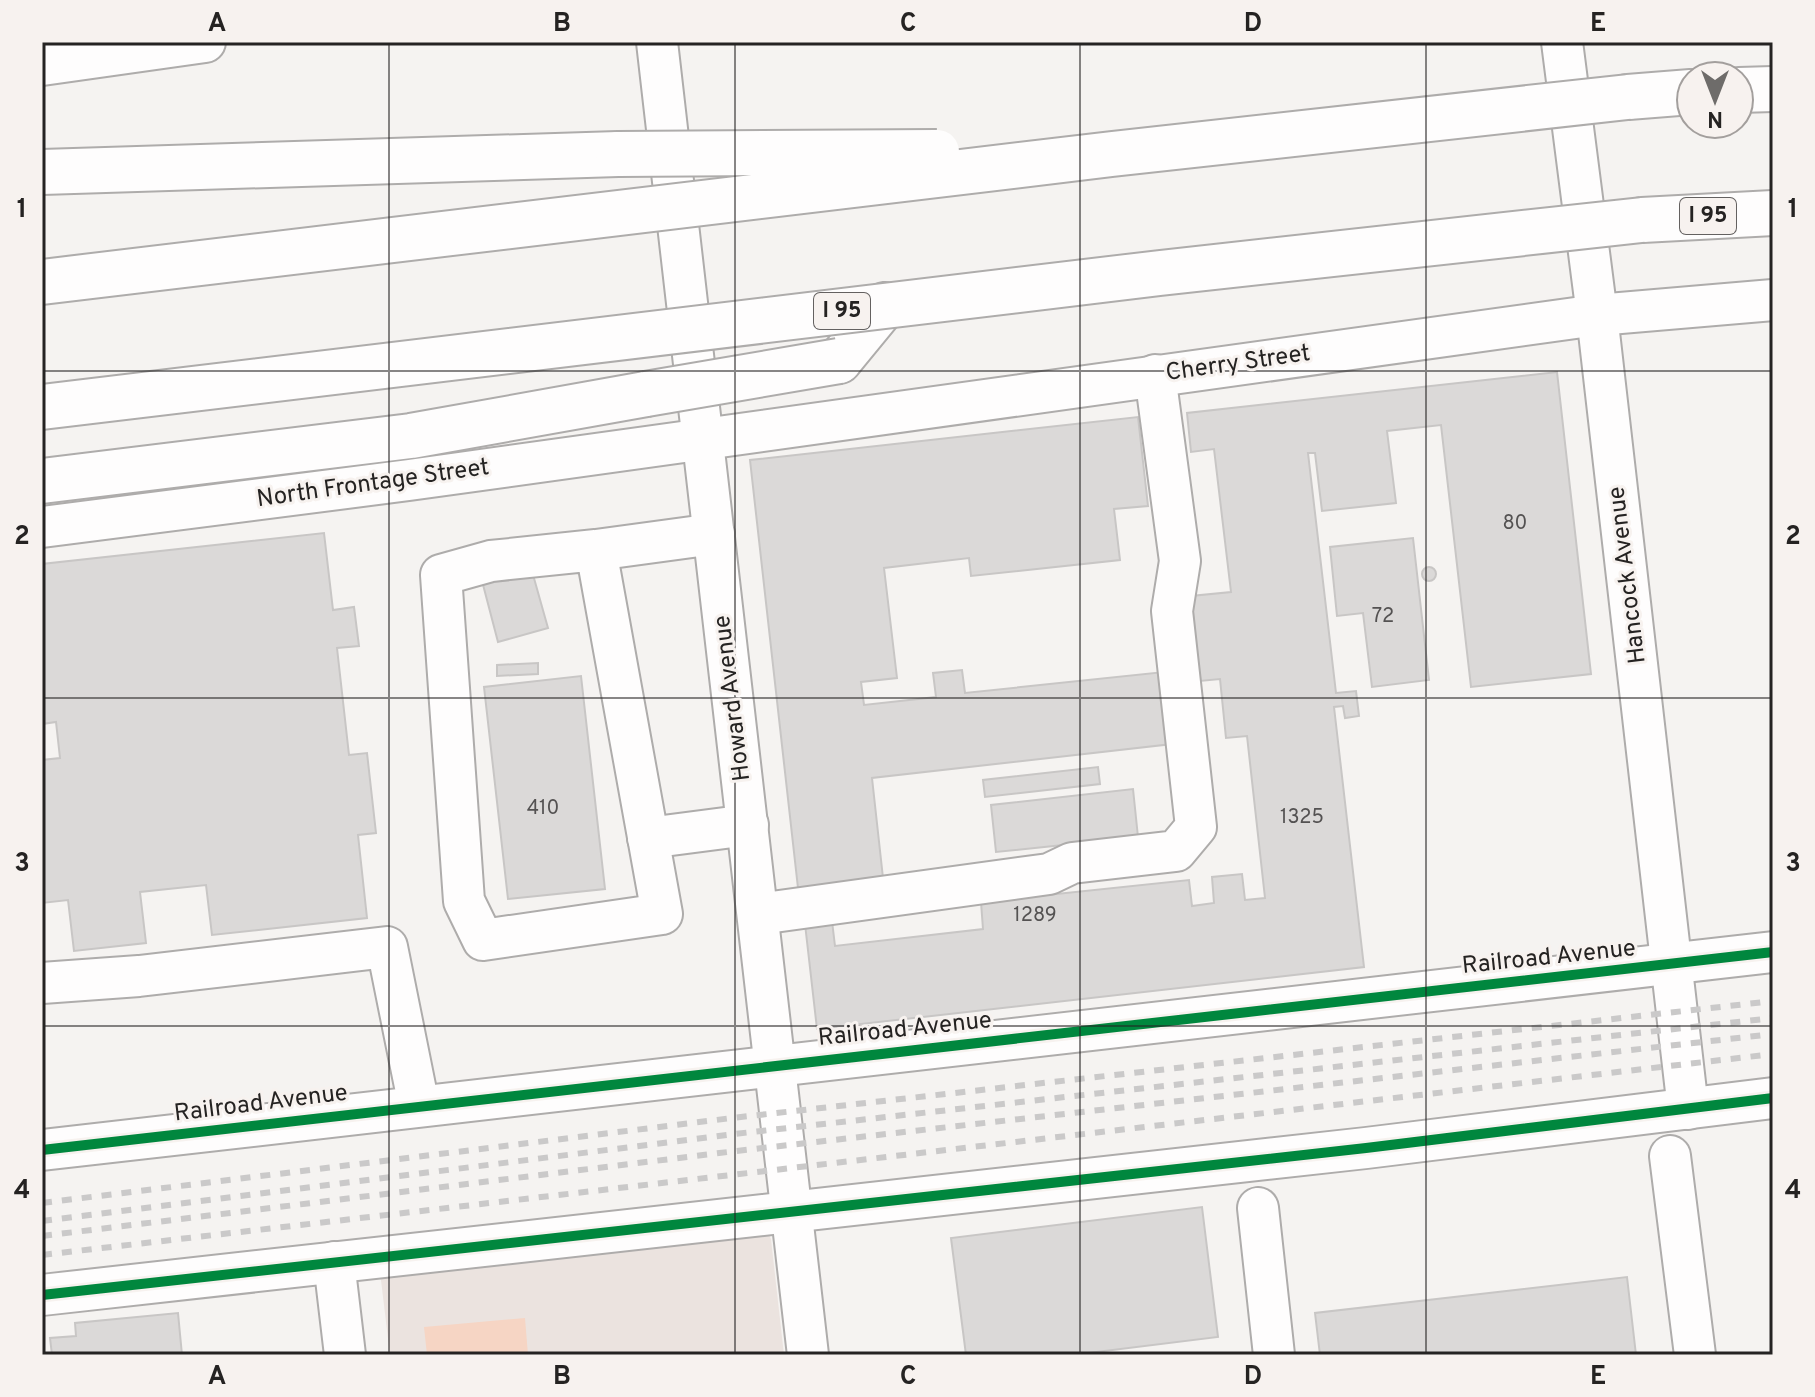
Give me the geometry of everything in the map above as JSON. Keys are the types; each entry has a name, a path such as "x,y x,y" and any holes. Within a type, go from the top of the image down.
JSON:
{"highway":[{"path":"42,282 1512,107 1675,93"},
{"path":"42,172 618,154 836,151 1112,154"},
{"name":"I 95","path":"42,407 885,305 1642,220 1773,213"},
{"path":"42,481 411,436 839,361 885,305"}],"street":[{"path":"42,65 205,42"},
{"name":"Howard Avenue","path":"657,42 808,1355"},
{"name":"Hancock Avenue","path":"1562,42 1597,315 1688,1109"},
{"name":"Cherry Street","path":"703,437 1597,315 1773,300"},
{"path":"758,914 1049,874 1072,863 1176,851 1196,827 1172,611 1180,561 1155,375"},
{"name":"North Frontage Street","path":"42,527 409,480 703,437"},
{"path":"596,550 662,914 483,940 464,901 441,575 491,561 714,534"},
{"path":"648,838 748,825"},
{"path":"42,983 139,976 387,947 419,1106"},
{"name":"Railroad Avenue","path":"42,1150 1773,952"},
{"path":"42,1295 1366,1148 1773,1098"},
{"path":"1670,1156 1695,1355"},
{"path":"1258,1208 1274,1355"},
{"path":"334,1262 345,1355"}],"shaded area":[{"path":"768,1233 784,1355 390,1355 380,1272"},
{"path":"525,1318 528,1355 427,1355 424,1327"}],"building":[{"path":"1557,372 1591,674 1471,687 1441,425 1387,431 1396,503 1322,511 1315,453 1308,453 1336,693 1356,691 1359,716 1345,718 1343,706 1334,707 1364,967 817,1029 805,924 832,921 835,946 983,929 981,902 1189,880 1192,906 1214,903 1212,877 1242,874 1245,900 1265,898 1247,736 1226,738 1220,679 1200,681 1191,596 1231,592 1214,449 1191,452 1187,413"},
{"path":"1138,417 1148,506 1114,509 1120,560 971,576 969,558 884,568 897,678 861,682 864,705 936,697 933,673 962,670 965,693 1164,672 1172,744 872,778 883,878 798,888 750,460"},
{"path":"324,533 333,610 354,607 359,646 337,648 349,755 367,753 376,833 358,835 367,918 212,935 206,885 140,892 146,943 74,951 68,900 42,903 42,760 60,758 56,722 42,724 42,564"},
{"path":"1413,538 1429,680 1372,687 1363,613 1337,616 1330,547"},
{"path":"530,564 548,628 498,642 481,577"},
{"path":"1429,567 1436,574 1429,581 1422,574"},
{"path":"538,663 538,674 497,676 497,665"},
{"path":"581,676 605,889 508,899 484,687"},
{"path":"1098,767 1100,784 985,797 983,780"},
{"path":"1133,789 1138,837 996,852 991,805"},
{"path":"1202,1207 1218,1337 1072,1355 966,1355 951,1238"},
{"path":"1627,1277 1636,1355 1320,1355 1315,1313"},
{"path":"178,1313 182,1355 52,1355 50,1338 76,1336 75,1323"}],"railway":[{"path":"42,1203 732,1118 1773,1001"},
{"path":"42,1221 734,1134 1773,1018"},
{"path":"42,1236 736,1151 1773,1034"},
{"path":"42,1255 1773,1054"}],"cycle path":[{"path":"42,1150 1773,952"},
{"path":"42,1295 1366,1148 1773,1098"}]}
